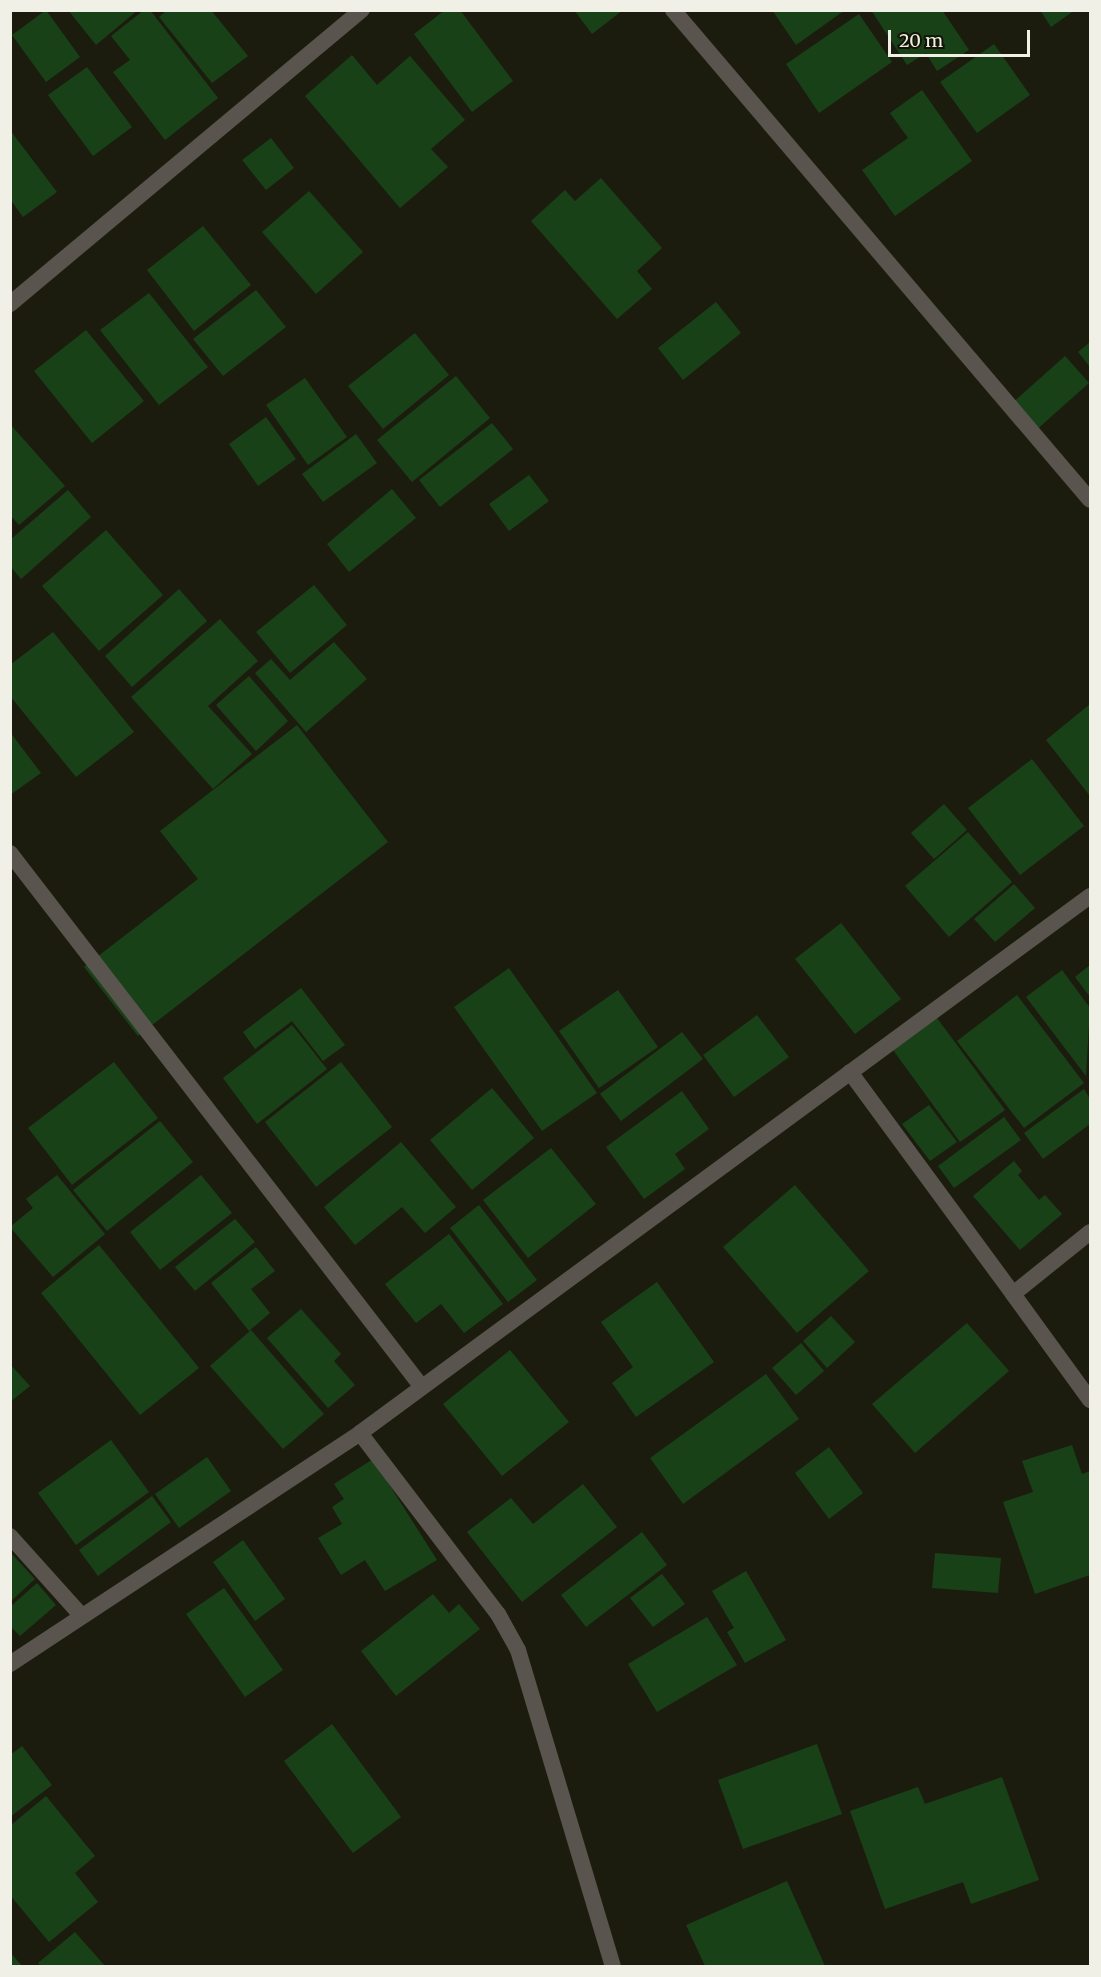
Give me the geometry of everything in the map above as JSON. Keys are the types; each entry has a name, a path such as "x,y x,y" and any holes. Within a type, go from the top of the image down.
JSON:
{"street":[{"path":"10,304 362,10"},
{"path":"673,10 1090,500"},
{"path":"10,853 421,1386"},
{"path":"10,1664 80,1614 360,1433 1090,896"},
{"path":"850,1072 1090,1400"},
{"path":"1013,1294 1090,1232"},
{"path":"360,1433 498,1614 518,1650 614,1966"},
{"path":"10,1536 80,1614"}],"building":[{"path":"46,10 80,57 46,82 12,35"},
{"path":"68,10 138,10 96,45"},
{"path":"144,10 150,10 218,98 165,140 113,72 130,60 111,36"},
{"path":"167,10 211,10 248,56 212,83 159,17"},
{"path":"445,10 460,10 513,81 472,112 414,34"},
{"path":"574,10 623,10 592,34"},
{"path":"772,10 845,10 796,45"},
{"path":"871,10 942,10 969,50 937,71 926,53 907,65"},
{"path":"1040,10 1075,10 1051,27"},
{"path":"859,14 892,62 819,113 786,64"},
{"path":"994,44 1030,95 977,133 940,82"},
{"path":"352,55 377,85 410,56 465,120 431,149 448,167 400,208 305,96"},
{"path":"87,67 132,127 93,156 48,95"},
{"path":"922,90 972,161 895,216 862,170 908,138 890,113"},
{"path":"10,130 57,192 23,217 10,199"},
{"path":"271,138 294,168 266,190 242,160"},
{"path":"601,178 662,248 637,271 652,289 617,319 531,221 565,190 575,201"},
{"path":"309,191 363,252 316,294 262,232"},
{"path":"203,226 251,285 194,331 147,270"},
{"path":"256,290 286,327 223,376 193,339"},
{"path":"149,293 208,367 159,405 100,330"},
{"path":"716,302 741,333 683,380 658,348"},
{"path":"86,330 144,401 92,443 34,371"},
{"path":"415,333 449,375 383,429 348,386"},
{"path":"1090,342 1090,367 1078,352"},
{"path":"1065,356 1089,383 1034,432 1010,405"},
{"path":"456,376 490,418 412,482 377,440"},
{"path":"305,378 347,437 308,465 266,405"},
{"path":"266,417 296,459 258,486 229,444"},
{"path":"492,423 513,449 440,507 419,480"},
{"path":"10,424 65,486 19,525 10,515"},
{"path":"356,434 377,463 323,502 302,474"},
{"path":"529,475 549,501 509,531 489,504"},
{"path":"392,489 416,518 349,572 327,544"},
{"path":"68,490 91,517 21,579 10,566 10,540"},
{"path":"106,530 163,595 99,651 42,586"},
{"path":"314,585 347,625 290,673 256,632"},
{"path":"179,589 207,621 132,687 105,656"},
{"path":"220,619 258,661 208,706 252,754 213,789 131,697"},
{"path":"53,632 134,732 76,777 10,696 10,665"},
{"path":"334,642 367,679 306,732 255,673 271,659 290,680"},
{"path":"249,676 288,721 256,751 216,705"},
{"path":"1090,704 1090,796 1046,740"},
{"path":"297,725 388,842 138,1036 84,967 198,879 160,831"},
{"path":"10,732 41,773 10,795"},
{"path":"1032,759 1084,826 1020,875 968,808"},
{"path":"944,804 967,830 934,859 911,833"},
{"path":"968,832 1012,882 949,937 905,886"},
{"path":"1014,884 1035,908 995,942 974,919"},
{"path":"841,923 901,999 855,1034 795,959"},
{"path":"1090,965 1090,997 1075,977"},
{"path":"509,968 597,1093 542,1131 454,1007"},
{"path":"1062,970 1090,1008 1086,1076 1026,997"},
{"path":"301,988 345,1045 323,1061 292,1021 255,1049 243,1032"},
{"path":"618,990 658,1047 599,1088 559,1031"},
{"path":"1017,995 1084,1083 1024,1128 957,1041"},
{"path":"757,1015 789,1057 734,1097 703,1055"},
{"path":"937,1018 1005,1110 960,1142 893,1050"},
{"path":"292,1025 327,1069 257,1124 223,1078"},
{"path":"682,1032 703,1059 621,1121 600,1094"},
{"path":"114,1062 158,1118 72,1185 28,1128"},
{"path":"341,1062 392,1127 316,1187 265,1122"},
{"path":"492,1088 534,1138 472,1190 430,1140"},
{"path":"1084,1089 1090,1099 1090,1124 1043,1159 1024,1133"},
{"path":"682,1091 709,1129 675,1154 685,1169 644,1199 606,1147"},
{"path":"929,1105 957,1142 930,1161 902,1124"},
{"path":"1004,1117 1021,1140 954,1188 938,1166"},
{"path":"160,1121 193,1162 107,1231 73,1190"},
{"path":"401,1142 456,1207 425,1233 402,1207 355,1245 324,1207"},
{"path":"551,1148 596,1204 528,1258 483,1200"},
{"path":"1014,1161 1022,1171 1018,1175 1039,1200 1045,1195 1062,1214 1020,1250 973,1196"},
{"path":"57,1175 105,1234 53,1277 10,1227 33,1208 26,1199"},
{"path":"201,1175 232,1213 160,1270 130,1232"},
{"path":"795,1185 869,1271 797,1333 723,1247"},
{"path":"479,1205 537,1280 508,1302 450,1228"},
{"path":"235,1219 255,1242 195,1291 175,1267"},
{"path":"449,1234 503,1304 464,1333 441,1304 416,1323 385,1284"},
{"path":"99,1245 199,1368 140,1415 41,1293"},
{"path":"256,1247 275,1271 251,1289 270,1313 249,1331 211,1283"},
{"path":"657,1282 714,1362 636,1417 612,1383 633,1367 601,1322"},
{"path":"301,1309 341,1354 334,1361 355,1385 328,1408 267,1338"},
{"path":"831,1316 855,1342 827,1368 803,1341"},
{"path":"967,1323 1009,1371 915,1453 872,1404"},
{"path":"251,1330 324,1414 283,1449 210,1366"},
{"path":"801,1343 824,1371 796,1395 772,1368"},
{"path":"510,1350 569,1422 502,1476 443,1404"},
{"path":"10,1364 30,1386 10,1402"},
{"path":"766,1374 799,1419 683,1504 650,1458"},
{"path":"111,1440 149,1492 76,1545 38,1493"},
{"path":"1072,1445 1082,1474 1090,1471 1090,1575 1035,1594 1003,1502 1033,1492 1022,1461"},
{"path":"829,1447 863,1493 829,1519 795,1473"},
{"path":"207,1457 231,1491 179,1528 155,1494"},
{"path":"373,1459 437,1560 385,1591 365,1560 341,1575 318,1538 342,1524 332,1507 344,1499 334,1484"},
{"path":"583,1484 617,1527 522,1602 467,1532 511,1498 533,1524"},
{"path":"152,1496 171,1522 98,1576 79,1550"},
{"path":"642,1532 667,1565 586,1627 561,1595"},
{"path":"243,1540 285,1599 255,1621 213,1562"},
{"path":"10,1552 35,1579 10,1602"},
{"path":"935,1553 1001,1558 998,1593 932,1588"},
{"path":"746,1571 786,1640 745,1663 727,1632 734,1628 712,1591"},
{"path":"662,1574 685,1604 653,1627 630,1598"},
{"path":"37,1583 56,1605 20,1636 10,1626 10,1607"},
{"path":"224,1588 283,1670 245,1697 186,1614"},
{"path":"433,1594 449,1613 459,1604 480,1629 396,1696 361,1651"},
{"path":"707,1617 737,1665 657,1712 628,1664"},
{"path":"332,1724 401,1817 353,1853 284,1761"},
{"path":"817,1744 842,1814 743,1849 718,1780"},
{"path":"22,1746 52,1785 10,1817 10,1755"},
{"path":"1002,1777 1039,1880 971,1904 963,1882 885,1909 850,1811 918,1787 925,1804"},
{"path":"46,1796 95,1856 75,1873 98,1902 49,1942 10,1895 10,1826"},
{"path":"787,1881 825,1966 705,1966 686,1925"},
{"path":"75,1932 105,1966 41,1966 38,1963"},
{"path":"10,1952 22,1966 10,1966"}]}
